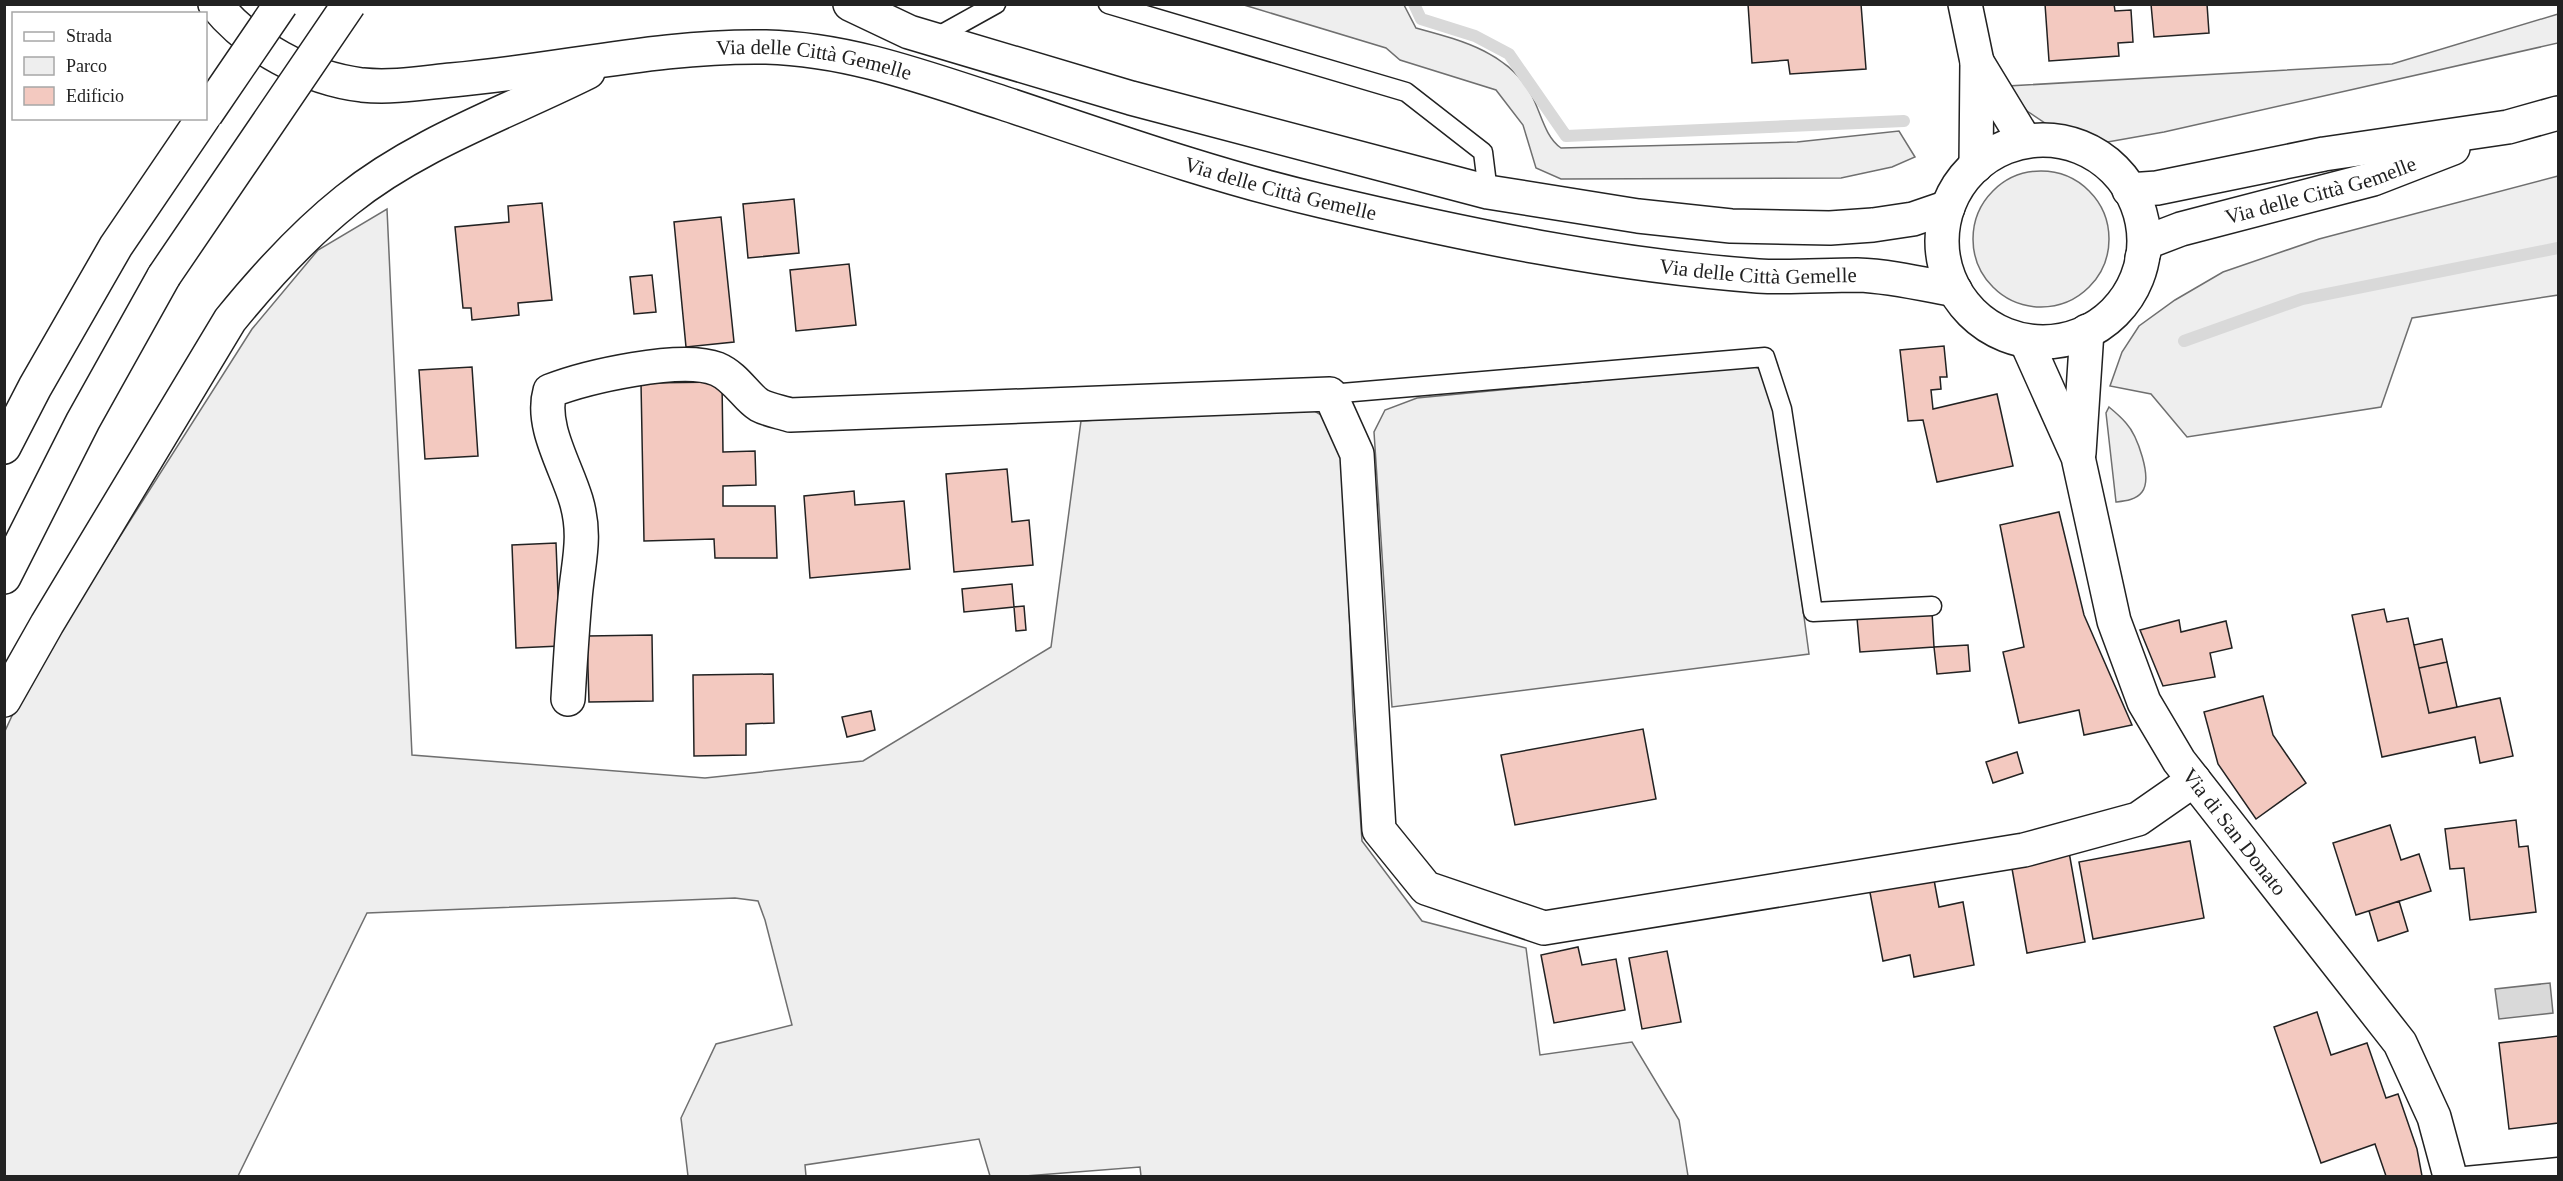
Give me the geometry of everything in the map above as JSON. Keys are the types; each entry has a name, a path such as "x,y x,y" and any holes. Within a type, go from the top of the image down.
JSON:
{"main road":[{"name":"Via delle Città Gemelle","path":"215,4 239,29 271,54 320,74 357,85 401,85 480,78 617,58 726,48 799,48 896,68 1136,147 1317,200 1493,239 1592,257 1761,276 1863,275 1955,290"},
{"path":"207,113 281,4"},
{"path":"4,577 83,421 164,276 349,4"},
{"name":"Via delle Città Gemelle","path":"850,4 909,32 1131,99 1488,192 1638,216 1731,226 1830,228 1873,225 1912,219 1948,207"},
{"path":"1965,4 1977,62 1976,166"},
{"path":"4,700 47,624 230,320 287,255 349,198 395,168 441,141 617,58"},
{"path":"1977,62 2025,141"},
{"name":"Via delle Città Gemelle","path":"2129,190 2157,188 2324,154 2508,127 2559,114"},
{"path":"4,447 35,387 116,246 201,120"},
{"name":"Via delle Città Gemelle","path":"2142,258 2147,242 2181,230 2373,179 2508,127"},
{"path":"2025,141 2060,141 2086,149 2108,163 2129,190 2138,207 2144,233 2142,258 2134,284 2121,306 2101,324 2078,336 2053,342 2026,341 2002,333 1979,320 1961,301 1948,277 1942,251 1942,224 1948,207 1964,176 1984,158 2008,145 2025,141"},
{"name":"Via di San Donato","path":"2078,457 2087,331"},
{"name":"Via di San Donato","path":"2026,341 2078,457 2114,621 2144,702 2179,761 2400,1043 2434,1117 2450,1176"},
{"path":"568,699 575,596 583,547 577,502 552,431 546,404 550,390 570,383 662,366 694,364 718,370 743,387 758,405 790,415 1330,394 1357,454 1379,830 1426,888 1544,928 2024,850 2138,819 2194,780"}],"lane":[{"path":"933,39 996,4"},
{"path":"1108,4 1406,92 1483,152 1488,192"},
{"path":"1330,394 1765,357 1782,409 1813,612 1932,606"},
{"path":"2465,1176 2559,1167"}],"green space":[{"path":"1244,5 1404,5 1416,28 1466,43 1497,58 1510,68 1532,96 1547,131 1561,148 1797,142 1899,131 1915,157 1892,167 1841,178 1561,179 1536,168 1523,125 1496,90 1400,60 1386,48"},
{"path":"2558,14 2558,43 2164,132 2102,143 2063,135 2027,111 2008,86 2392,64"},
{"path":"2041,171 2067,176 2079,182 2089,191 2098,201 2104,213 2109,239 2104,265 2098,277 2089,287 2079,296 2067,302 2041,307 2015,302 2003,296 1993,287 1984,277 1978,265 1973,239 1978,213 1984,201 1993,191 2003,182 2015,176"},
{"path":"2558,176 2558,295 2412,318 2381,407 2187,437 2151,394 2110,386 2122,352 2139,326 2175,300 2223,272 2319,239"},
{"path":"387,209 412,755 705,778 863,761 1051,647 1081,421 1306,406 1333,422 1344,469 1353,712 1362,841 1422,921 1526,948 1540,1055 1632,1042 1679,1120 1688,1176 1141,1176 1140,1167 1025,1176 990,1176 979,1139 805,1165 806,1176 688,1176 681,1118 716,1044 792,1025 758,901 735,898 367,913 238,1176 5,1176 5,731 28,681 252,329 318,250"},
{"path":"1751,366 1761,369 1773,386 1809,654 1392,707 1374,432 1385,410 1417,398"},
{"path":"2109,407 2126,423 2135,437 2145,467 2145,486 2140,495 2130,500 2116,502 2106,413"}],"shaded area":[{"path":"2550,983 2553,1013 2499,1019 2495,989"}],"building":[{"path":"1748,4 1861,4 1866,69 1790,74 1788,60 1752,63"},
{"path":"2045,4 2114,4 2115,11 2131,10 2133,42 2118,43 2119,56 2049,61"},
{"path":"2151,4 2207,4 2209,33 2154,37"},
{"path":"794,199 799,253 748,258 743,204"},
{"path":"542,203 552,300 518,303 519,315 472,320 471,308 463,308 455,227 509,222 508,206"},
{"path":"721,217 734,342 686,347 674,222"},
{"path":"849,264 856,325 796,331 790,270"},
{"path":"652,275 656,312 634,314 630,277"},
{"path":"1944,346 1947,377 1940,377 1941,389 1931,390 1933,409 1997,394 2013,466 1937,482 1923,420 1908,421 1900,350"},
{"path":"472,367 478,456 425,459 419,370"},
{"path":"722,382 723,452 755,451 756,485 723,486 723,506 775,506 777,558 715,558 714,539 644,541 641,383"},
{"path":"1007,469 1012,522 1029,520 1033,565 954,572 946,474"},
{"path":"854,491 855,505 904,501 910,569 810,578 804,496"},
{"path":"2059,512 2084,615 2132,725 2084,735 2079,710 2019,723 2003,652 2024,647 2000,525"},
{"path":"556,543 560,646 516,648 512,545"},
{"path":"1012,584 1014,607 964,612 962,589"},
{"path":"1024,606 1026,630 1016,631 1014,607"},
{"path":"2384,609 2387,622 2408,618 2429,713 2500,698 2513,756 2480,763 2475,737 2382,757 2352,615"},
{"path":"1932,612 1934,647 1860,652 1857,618"},
{"path":"2179,620 2181,632 2226,621 2232,648 2210,653 2215,677 2163,686 2140,630"},
{"path":"652,635 653,701 589,702 587,636"},
{"path":"2442,639 2447,662 2419,668 2414,645"},
{"path":"1968,645 1970,671 1937,674 1934,647"},
{"path":"2447,662 2457,707 2429,713 2419,668"},
{"path":"773,674 774,723 746,724 746,755 694,756 693,675"},
{"path":"2263,696 2273,735 2306,783 2256,819 2218,764 2204,712"},
{"path":"871,711 875,730 847,737 842,717"},
{"path":"1643,729 1656,799 1515,825 1501,755"},
{"path":"2017,752 2023,773 1993,783 1986,762"},
{"path":"2516,820 2519,847 2528,846 2536,912 2470,920 2464,868 2450,869 2445,829"},
{"path":"2390,825 2401,860 2419,854 2431,891 2356,915 2333,843"},
{"path":"2190,841 2204,918 2093,939 2079,862"},
{"path":"2069,852 2085,942 2027,953 2011,863"},
{"path":"1932,869 1939,907 1963,902 1974,965 1914,977 1910,955 1883,961 1868,882"},
{"path":"2399,901 2408,931 2378,941 2369,911"},
{"path":"1578,947 1582,965 1616,959 1625,1010 1554,1023 1541,955"},
{"path":"1667,951 1681,1022 1642,1029 1629,958"},
{"path":"2317,1012 2331,1055 2367,1043 2386,1098 2398,1094 2417,1149 2422,1176 2386,1176 2375,1144 2321,1163 2274,1027"},
{"path":"2558,1036 2558,1123 2509,1129 2499,1043"}],"waterway":[{"path":"1414,4 1421,19 1475,36 1509,54 1566,136 1904,121"},
{"path":"2184,341 2302,299 2558,248"}]}
